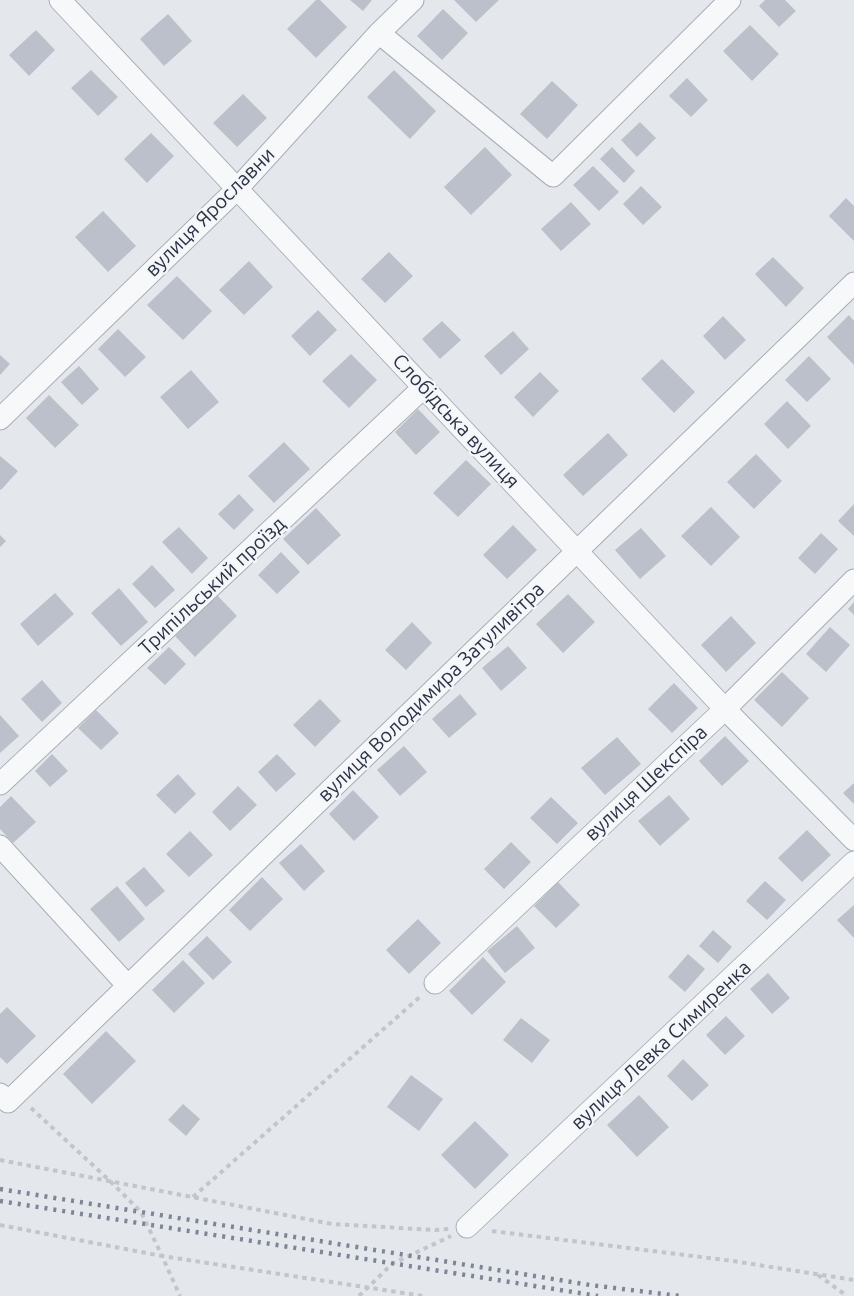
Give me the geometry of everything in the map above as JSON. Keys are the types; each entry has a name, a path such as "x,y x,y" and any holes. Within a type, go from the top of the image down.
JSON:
{"street":[{"name":"Слобідська вулиця","path":"60,0 725,709 854,840"},
{"name":"вулиця Ярославни","path":"0,419 238,188 379,33 413,0"},
{"path":"379,33 553,176 730,0"},
{"name":"вулиця Володимира Затуливітра","path":"8,1097 129,986 854,283"},
{"name":"Трипільський проїзд","path":"0,784 424,387"},
{"name":"вулиця Шекспіра","path":"435,983 725,709 854,580"},
{"path":"0,846 129,986"},
{"name":"вулиця Левка Симиренка","path":"467,1227 854,862"}],"path":[{"path":"193,1197 435,983"},
{"path":"8,1097 110,1181 141,1212 180,1296"},
{"path":"0,1160 332,1224 435,1230 467,1227 733,1261 854,1280"},
{"path":"0,1225 162,1256 423,1296"},
{"path":"359,1296 392,1264 467,1227"},
{"path":"817,1275 847,1296"}],"building":[{"path":"316,0 320,0 347,27 316,58 287,29"},
{"path":"350,0 372,0 363,11"},
{"path":"454,0 499,0 476,22"},
{"path":"765,0 785,0 796,11 779,27 759,6"},
{"path":"443,9 468,33 442,60 417,36"},
{"path":"168,14 192,41 164,66 140,39"},
{"path":"750,25 779,54 752,81 723,51"},
{"path":"36,30 55,50 29,76 9,55"},
{"path":"91,70 118,97 98,116 71,88"},
{"path":"394,70 436,111 410,139 367,97"},
{"path":"687,78 708,100 691,117 669,96"},
{"path":"552,81 578,105 547,139 520,114"},
{"path":"243,94 267,118 237,147 213,123"},
{"path":"640,122 656,138 637,157 621,140"},
{"path":"151,133 174,156 147,183 124,159"},
{"path":"485,147 512,175 471,215 444,187"},
{"path":"612,147 635,171 624,183 600,159"},
{"path":"593,166 619,192 599,211 573,185"},
{"path":"641,186 662,207 643,225 623,204"},
{"path":"846,198 854,206 854,241 829,216"},
{"path":"571,202 591,224 561,251 541,229"},
{"path":"103,211 136,246 108,272 75,237"},
{"path":"389,252 413,276 385,303 361,279"},
{"path":"773,257 804,288 786,307 755,274"},
{"path":"249,261 273,287 244,315 219,290"},
{"path":"177,276 212,311 183,340 147,305"},
{"path":"318,310 337,330 310,356 291,336"},
{"path":"849,315 854,321 854,365 827,337"},
{"path":"723,316 746,340 725,360 703,336"},
{"path":"442,321 461,340 440,359 422,339"},
{"path":"118,329 146,357 125,377 98,349"},
{"path":"513,331 529,349 501,375 484,356"},
{"path":"351,354 377,380 349,408 322,381"},
{"path":"0,355 10,364 0,375"},
{"path":"809,356 831,379 807,402 785,380"},
{"path":"662,359 695,392 674,413 641,379"},
{"path":"79,366 99,389 82,405 61,382"},
{"path":"191,370 219,402 188,429 160,397"},
{"path":"540,372 559,391 533,417 514,397"},
{"path":"49,395 79,425 55,448 26,418"},
{"path":"787,401 811,426 788,449 764,424"},
{"path":"418,409 440,432 416,455 395,432"},
{"path":"608,433 628,455 583,496 563,475"},
{"path":"284,442 310,469 274,503 248,476"},
{"path":"756,454 782,481 754,509 727,482"},
{"path":"0,456 18,471 1,490 0,489"},
{"path":"466,460 491,484 458,517 433,493"},
{"path":"239,494 254,510 234,530 218,514"},
{"path":"854,504 854,536 838,521"},
{"path":"711,507 740,537 711,566 681,536"},
{"path":"316,508 341,535 308,565 283,539"},
{"path":"513,525 537,550 507,579 483,555"},
{"path":"179,527 208,558 192,574 162,542"},
{"path":"641,528 666,556 640,579 615,550"},
{"path":"821,533 838,549 815,574 798,558"},
{"path":"0,535 6,541 0,547"},
{"path":"281,552 300,572 277,594 258,575"},
{"path":"152,565 175,590 155,608 132,584"},
{"path":"119,588 148,622 121,646 91,613"},
{"path":"55,593 74,614 38,646 20,624"},
{"path":"568,594 595,622 563,653 536,624"},
{"path":"217,595 237,616 195,657 175,636"},
{"path":"854,602 854,615 848,609"},
{"path":"731,616 756,643 726,672 701,645"},
{"path":"412,622 432,643 406,670 385,650"},
{"path":"830,627 850,645 826,672 806,654"},
{"path":"508,646 527,668 501,691 482,668"},
{"path":"169,647 186,664 165,685 147,668"},
{"path":"782,672 809,698 782,727 754,700"},
{"path":"42,680 62,703 42,722 21,699"},
{"path":"674,683 698,708 672,733 648,709"},
{"path":"460,694 477,714 449,738 432,719"},
{"path":"320,699 341,721 315,747 293,725"},
{"path":"96,710 119,733 101,750 78,728"},
{"path":"0,715 19,736 0,753"},
{"path":"725,736 749,761 722,786 699,761"},
{"path":"617,737 641,764 605,795 581,768"},
{"path":"404,746 427,772 400,796 377,770"},
{"path":"52,754 68,771 50,787 35,771"},
{"path":"277,754 296,774 276,792 258,772"},
{"path":"178,774 196,794 175,814 156,795"},
{"path":"854,783 854,804 843,793"},
{"path":"238,786 257,805 230,831 212,812"},
{"path":"353,790 379,817 354,841 329,814"},
{"path":"669,795 690,819 660,846 638,821"},
{"path":"11,796 36,822 13,843 0,829 0,807"},
{"path":"551,797 578,823 557,844 530,818"},
{"path":"807,830 831,855 802,882 778,858"},
{"path":"190,831 213,855 189,877 166,854"},
{"path":"511,842 531,862 504,889 484,869"},
{"path":"301,844 325,871 304,891 279,863"},
{"path":"144,867 165,891 146,907 125,883"},
{"path":"262,877 283,899 250,931 229,910"},
{"path":"765,881 786,900 767,920 746,901"},
{"path":"558,882 580,905 556,928 534,906"},
{"path":"117,886 145,919 119,942 90,909"},
{"path":"854,905 854,938 837,920"},
{"path":"418,919 441,943 409,974 386,950"},
{"path":"517,926 535,948 505,973 487,951"},
{"path":"713,930 732,947 718,963 699,946"},
{"path":"207,936 232,962 213,980 188,954"},
{"path":"688,954 705,969 685,992 668,977"},
{"path":"483,957 506,982 472,1015 449,991"},
{"path":"183,960 205,983 174,1013 152,990"},
{"path":"768,973 790,998 772,1014 750,989"},
{"path":"7,1007 36,1036 7,1064 0,1057 0,1014"},
{"path":"726,1016 745,1036 725,1055 706,1035"},
{"path":"521,1018 550,1040 532,1063 503,1040"},
{"path":"106,1031 136,1061 92,1104 63,1074"},
{"path":"683,1059 709,1085 692,1101 667,1076"},
{"path":"411,1075 443,1099 419,1131 387,1107"},
{"path":"639,1095 669,1127 637,1157 607,1125"},
{"path":"183,1104 200,1119 186,1136 168,1120"},
{"path":"475,1121 509,1155 475,1189 441,1155"}],"railway":[{"path":"0,1189 590,1285 680,1296"},
{"path":"0,1201 598,1296"}]}
